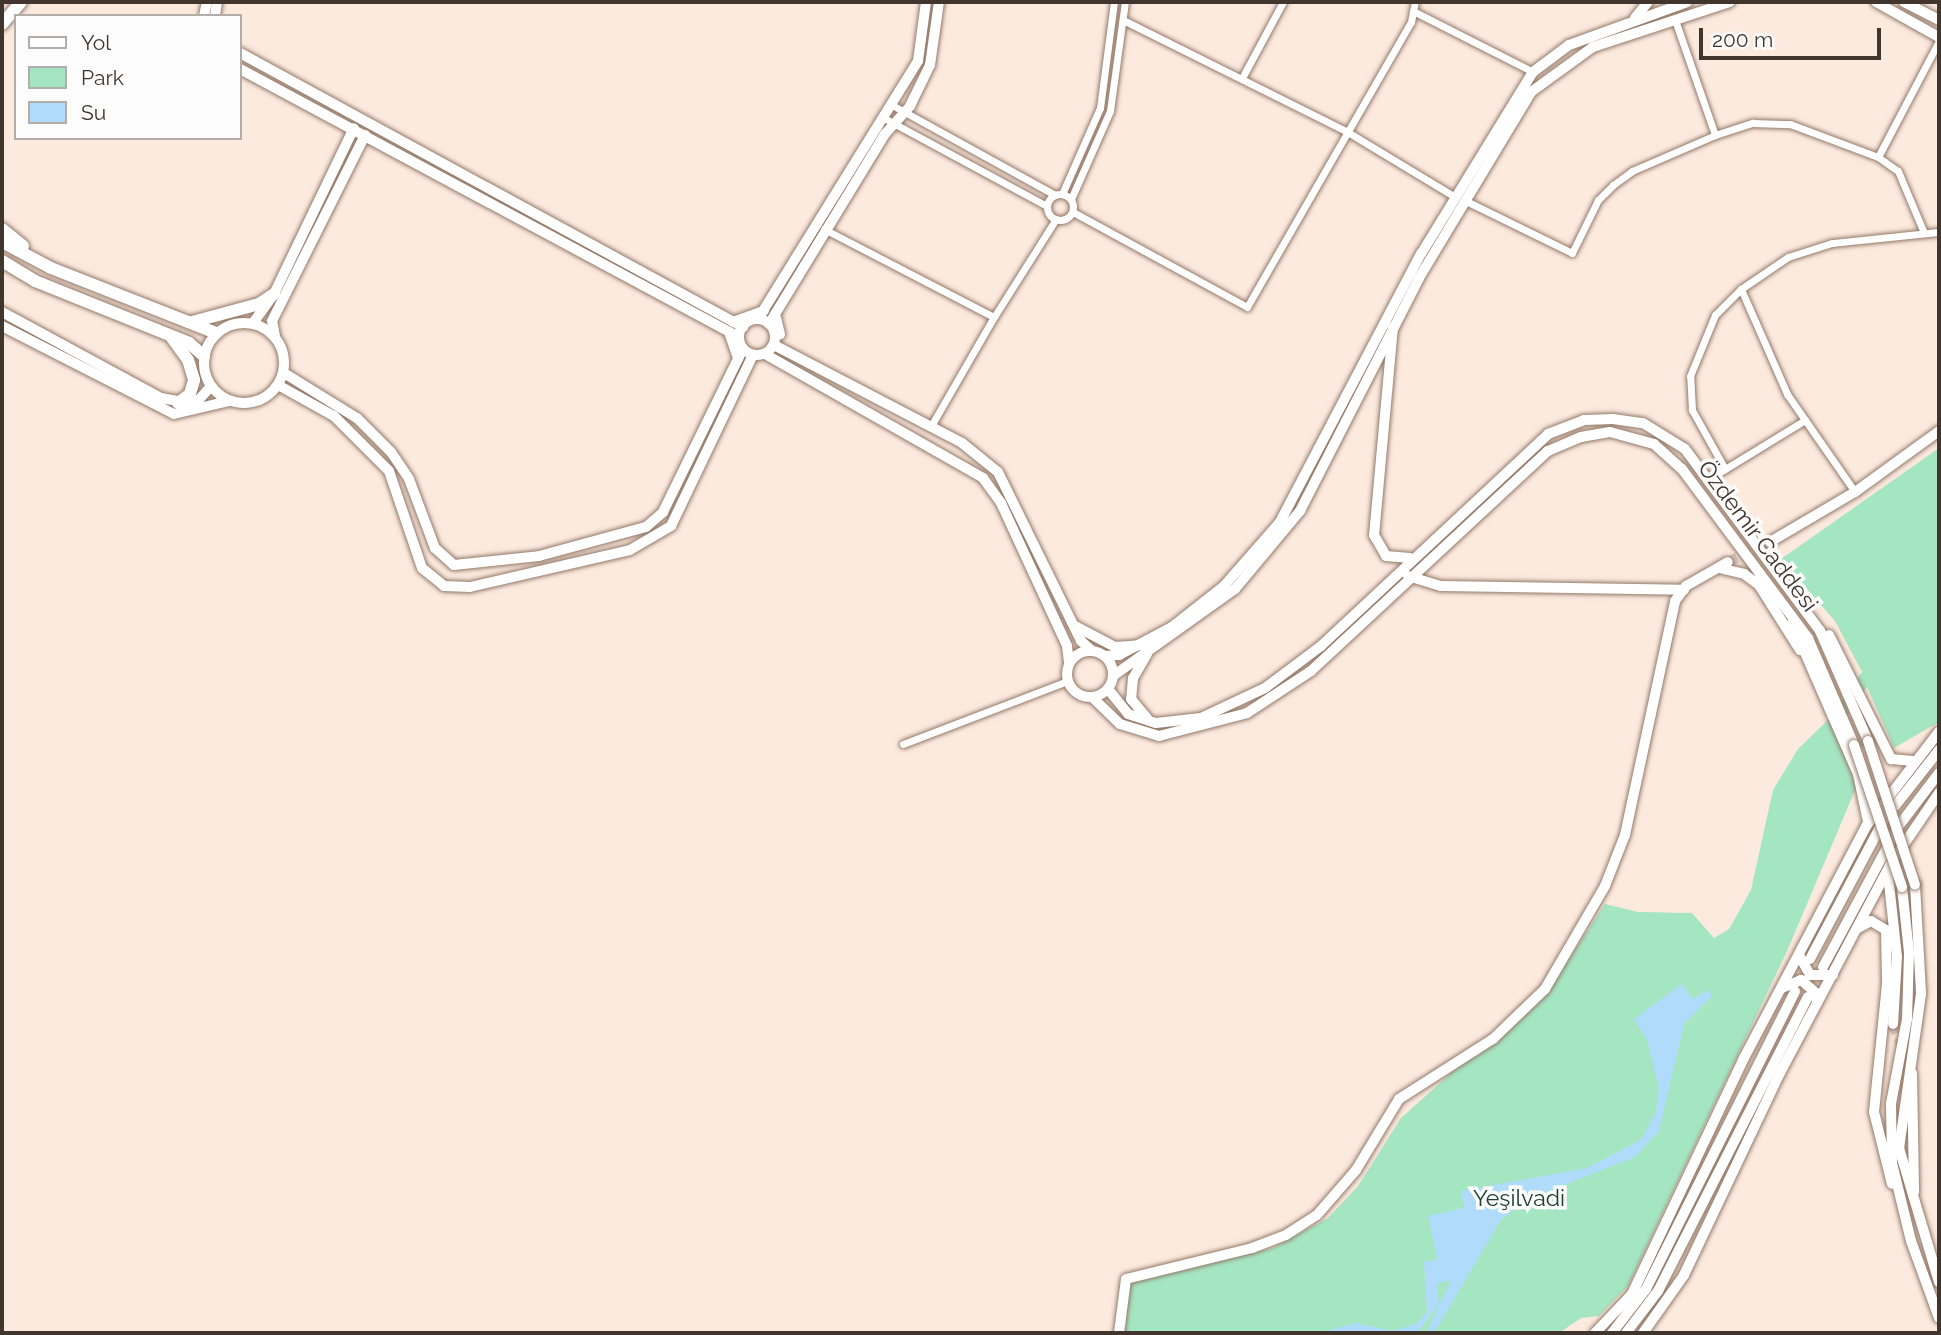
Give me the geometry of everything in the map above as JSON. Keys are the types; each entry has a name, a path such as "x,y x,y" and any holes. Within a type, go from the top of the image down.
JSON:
{"highway":[{"path":"2,24 21,2"},
{"path":"2,229 51,268"},
{"path":"2,242 51,268 216,333"},
{"path":"2,261 35,281 189,343 204,356"},
{"path":"186,322 209,321 274,294"},
{"path":"172,337 188,360 194,380 190,394 178,403"}],"main road":[{"path":"284,373 357,418 391,452 409,479 435,548 454,565 539,556 646,527 663,512 767,317"},
{"path":"278,385 334,416 389,471 422,568 444,586 470,587 630,550 671,526 767,317"},
{"path":"253,323 275,336 282,347 284,373 278,385 257,402 229,401 211,386 204,356 216,333 253,323"},
{"path":"1393,327 1374,535 1386,556 1410,558"},
{"path":"752,346 930,426 998,472 1073,624 1092,651 1105,656 1113,676 1108,689 1092,697 1075,692 1068,681 1067,646 1001,503 983,478 752,346"},
{"name":"Özdemir Caddesi","path":"1108,689 1128,714 1156,723 1201,718 1265,688 1321,646 1410,558 1548,434 1584,420 1643,423 1662,432 1685,449 1786,582 1838,665 1868,741 1915,885 1921,994 1899,1148 1918,1219 1939,1282"},
{"name":"Özdemir Caddesi","path":"1092,697 1120,724 1159,736 1247,713 1311,671 1408,576 1548,451 1581,437 1611,432 1654,444 1682,469 1779,595 1827,672 1902,887 1909,953 1907,1019 1889,1129 1903,1212 1939,1318"},
{"path":"1408,576 1441,586 1684,590"},
{"path":"1786,582 1810,605 1846,661 1891,759 1913,761"},
{"path":"1779,595 1821,683 1868,804 1867,825"},
{"path":"1073,624 1115,647 1145,649 1133,678 1131,699 1138,712 1156,723"},
{"path":"1069,663 1092,651"},
{"path":"1832,975 1810,975 1805,957 1867,825 1913,761 1939,732"},
{"path":"1595,1333 1632,1294 1781,988 1805,957 1884,820 1939,750"},
{"path":"1823,967 1898,827 1939,773"},
{"path":"1626,1333 1658,1292 1813,1000 1832,975 1890,865 1939,793"},
{"path":"1890,865 1897,957 1893,1024"},
{"path":"1858,928 1871,921 1886,930 1887,984 1874,1112 1881,1159 1903,1212"},
{"path":"1643,1333 1684,1275 1816,993 1801,980 1781,988"},
{"path":"1612,1333 1646,1289 1795,991"},
{"path":"1912,1073 1918,1219"}],"street":[{"path":"767,317 918,61 926,2"},
{"path":"821,228 905,113 930,65 939,2"},
{"path":"1047,206 1058,194 1100,108 1114,2"},
{"path":"1125,2 1125,21 1106,126 1070,199 1073,212 1247,307 1414,6 1533,72"},
{"path":"1242,78 1283,2"},
{"path":"1635,19 1648,2"},
{"path":"1105,656 1145,649 1236,589 1300,510 1353,416 1393,327 1466,201 1546,77 1593,47 1730,2"},
{"path":"1876,2 1939,39 1878,157"},
{"path":"1904,2 1939,20"},
{"path":"1113,676 1224,586 1280,522 1455,197 1533,72 1569,45 1678,3 1680,18 1715,135"},
{"path":"1125,21 1346,131 1455,197"},
{"path":"242,54 752,346"},
{"path":"242,70 352,133 752,346"},
{"path":"892,105 1070,199"},
{"path":"884,118 1047,206 1056,219"},
{"path":"253,323 274,294 358,120"},
{"path":"1466,201 1572,253 1598,200 1632,171 1715,135 1753,123 1790,124 1878,157 1898,171 1924,233"},
{"path":"275,336 272,321 369,126"},
{"path":"930,426 1056,219 1073,212"},
{"path":"821,228 994,317"},
{"path":"1726,469 1692,410 1690,376 1715,315 1741,289 1788,257 1832,243 1939,232"},
{"path":"1741,289 1787,394 1855,492"},
{"path":"2,313 178,403 201,400 211,386"},
{"path":"2,326 174,414 229,401"},
{"path":"1707,480 1805,420"},
{"path":"1770,542 1855,492 1939,431"},
{"path":"1119,1333 1126,1279 1252,1248 1286,1236 1317,1215 1356,1170 1399,1098 1493,1039 1545,989 1605,886 1625,835 1669,626 1684,590 1728,562"},
{"path":"1718,568 1744,574 1759,585 1821,683"},
{"path":"903,744 1068,681"}],"green space":[{"name":"Yeşilvadi","path":"1939,448 1939,722 1894,748 1867,687 1836,730 1856,788 1788,949 1628,1286 1599,1316 1581,1318 1559,1333 1125,1333 1129,1283 1273,1248 1328,1218 1358,1186 1401,1118 1556,979 1605,904 1638,912 1692,913 1714,938 1729,929 1751,890 1773,790 1798,749 1830,718 1862,672 1835,621 1781,559"}],"water":[{"path":"1682,984 1693,999 1708,990 1712,996 1684,1024 1659,1131 1635,1157 1536,1196 1502,1218 1434,1333 1426,1333 1451,1280 1437,1284 1439,1304 1417,1333 1317,1333 1356,1323 1392,1331 1416,1324 1427,1312 1424,1262 1437,1259 1428,1216 1464,1208 1461,1191 1587,1168 1641,1140 1656,1112 1659,1088 1647,1040 1634,1019"}],"tunnel":[{"path":"1728,562 1770,542"},
{"path":"1893,1024 1912,1073"}]}
